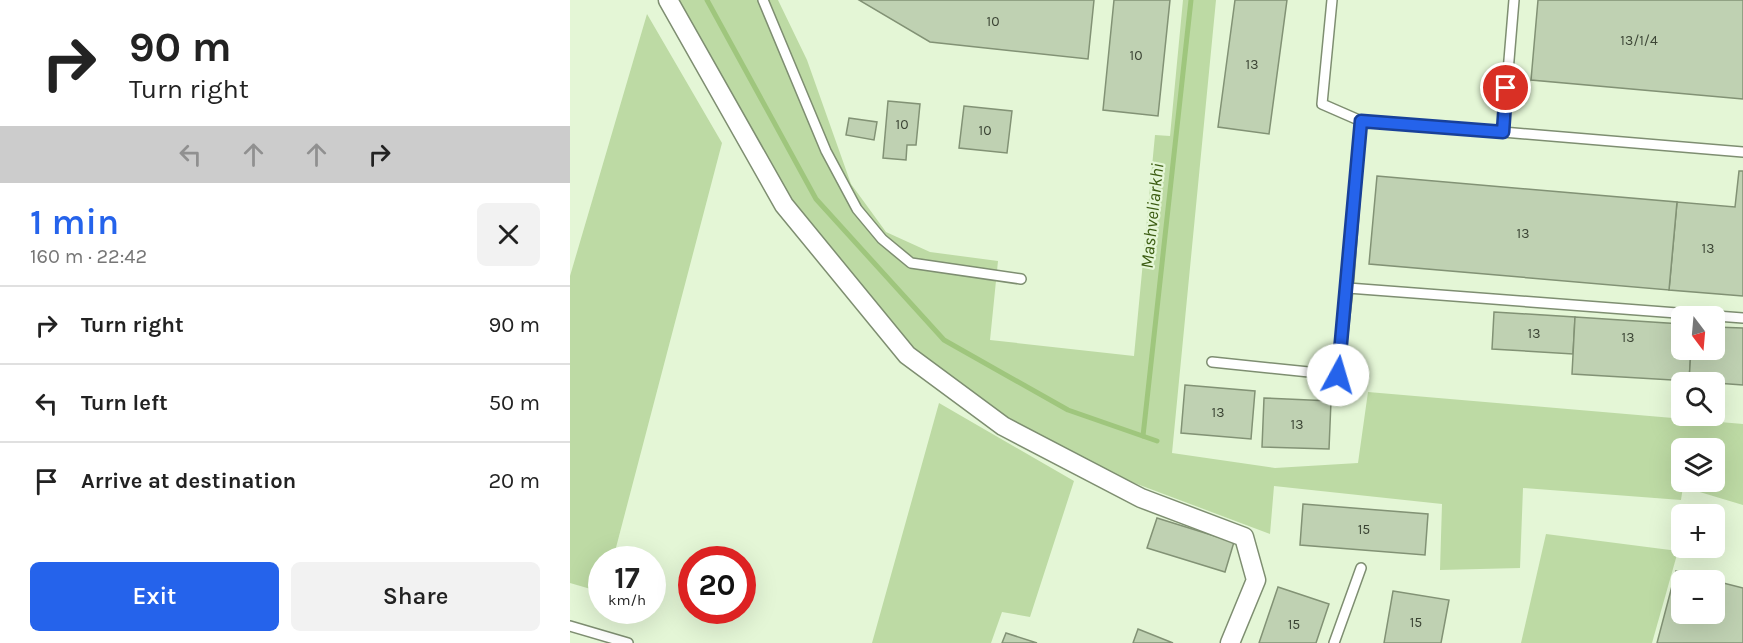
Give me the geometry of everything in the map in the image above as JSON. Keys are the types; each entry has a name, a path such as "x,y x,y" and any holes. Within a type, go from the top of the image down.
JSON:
{"street":[{"path":"668,0 784,206 907,355 1003,426 1141,498 1244,537 1256,580 1230,643"}],"lane":[{"path":"763,0 826,151 857,209 882,239 911,263 1022,279"},
{"path":"1332,0 1322,104 1361,121 1743,152"},
{"path":"1503,132 1514,0"},
{"path":"1212,362 1338,375 1348,288 1361,121"},
{"path":"1348,288 1743,318"},
{"path":"1334,643 1361,568"},
{"path":"570,626 628,643"}],"green space":[{"path":"674,0 778,0 807,60 851,184 886,232 930,252 998,261 990,340 1134,356 1155,135 1170,136 1183,0 1216,0 1172,453 1275,468 1358,463 1368,392 1671,418 1671,426 1725,426 1725,422 1743,424 1743,505 1700,492 1725,492 1725,438 1671,438 1671,492 1682,492 1681,500 1523,488 1520,568 1440,570 1442,504 1274,486 1270,534 1129,481 1011,420 913,348 791,200"},
{"path":"647,14 722,143 616,546 588,546 588,588 570,583 570,276"},
{"path":"939,403 1074,481 1030,617 1002,612 991,643 872,643"},
{"path":"1546,534 1671,550 1671,558 1676,558 1652,643 1521,643"}],"building":[{"path":"859,0 1094,0 1088,59 930,42"},
{"path":"1114,0 1170,0 1158,116 1103,110"},
{"path":"1235,0 1287,0 1269,134 1218,127"},
{"path":"1538,0 1743,0 1743,99 1531,80"},
{"path":"888,101 920,104 916,145 907,145 906,160 883,158"},
{"path":"964,106 1012,111 1007,153 959,148"},
{"path":"849,118 877,122 874,140 846,135"},
{"path":"1739,171 1743,171 1743,296 1669,290 1677,202 1735,207"},
{"path":"1377,176 1677,202 1669,290 1369,264"},
{"path":"1494,312 1575,317 1573,354 1492,349"},
{"path":"1575,317 1671,323 1671,360 1690,360 1690,372 1671,372 1671,380 1572,374"},
{"path":"1725,327 1743,328 1743,385 1725,384 1725,372 1690,372 1690,360 1725,360"},
{"path":"1185,385 1255,391 1251,439 1181,433"},
{"path":"1264,398 1331,401 1329,449 1262,447"},
{"path":"1303,504 1428,514 1425,555 1300,545"},
{"path":"1157,518 1234,542 1225,572 1147,548"},
{"path":"1725,584 1743,588 1743,643 1657,643 1671,590 1671,624 1725,624"},
{"path":"1278,587 1329,604 1316,643 1259,643"},
{"path":"1393,591 1449,600 1441,643 1384,643"},
{"path":"1138,629 1173,643 1133,643"},
{"path":"1006,633 1037,643 1002,643"}],"waterway":[{"path":"707,0 816,199 944,340 1068,410 1157,441"},
{"name":"Mashveliarkhi","path":"1143,436 1191,0"}],"route":[{"path":"1338,375 1348,288 1361,121 1503,132 1506,88"}]}
